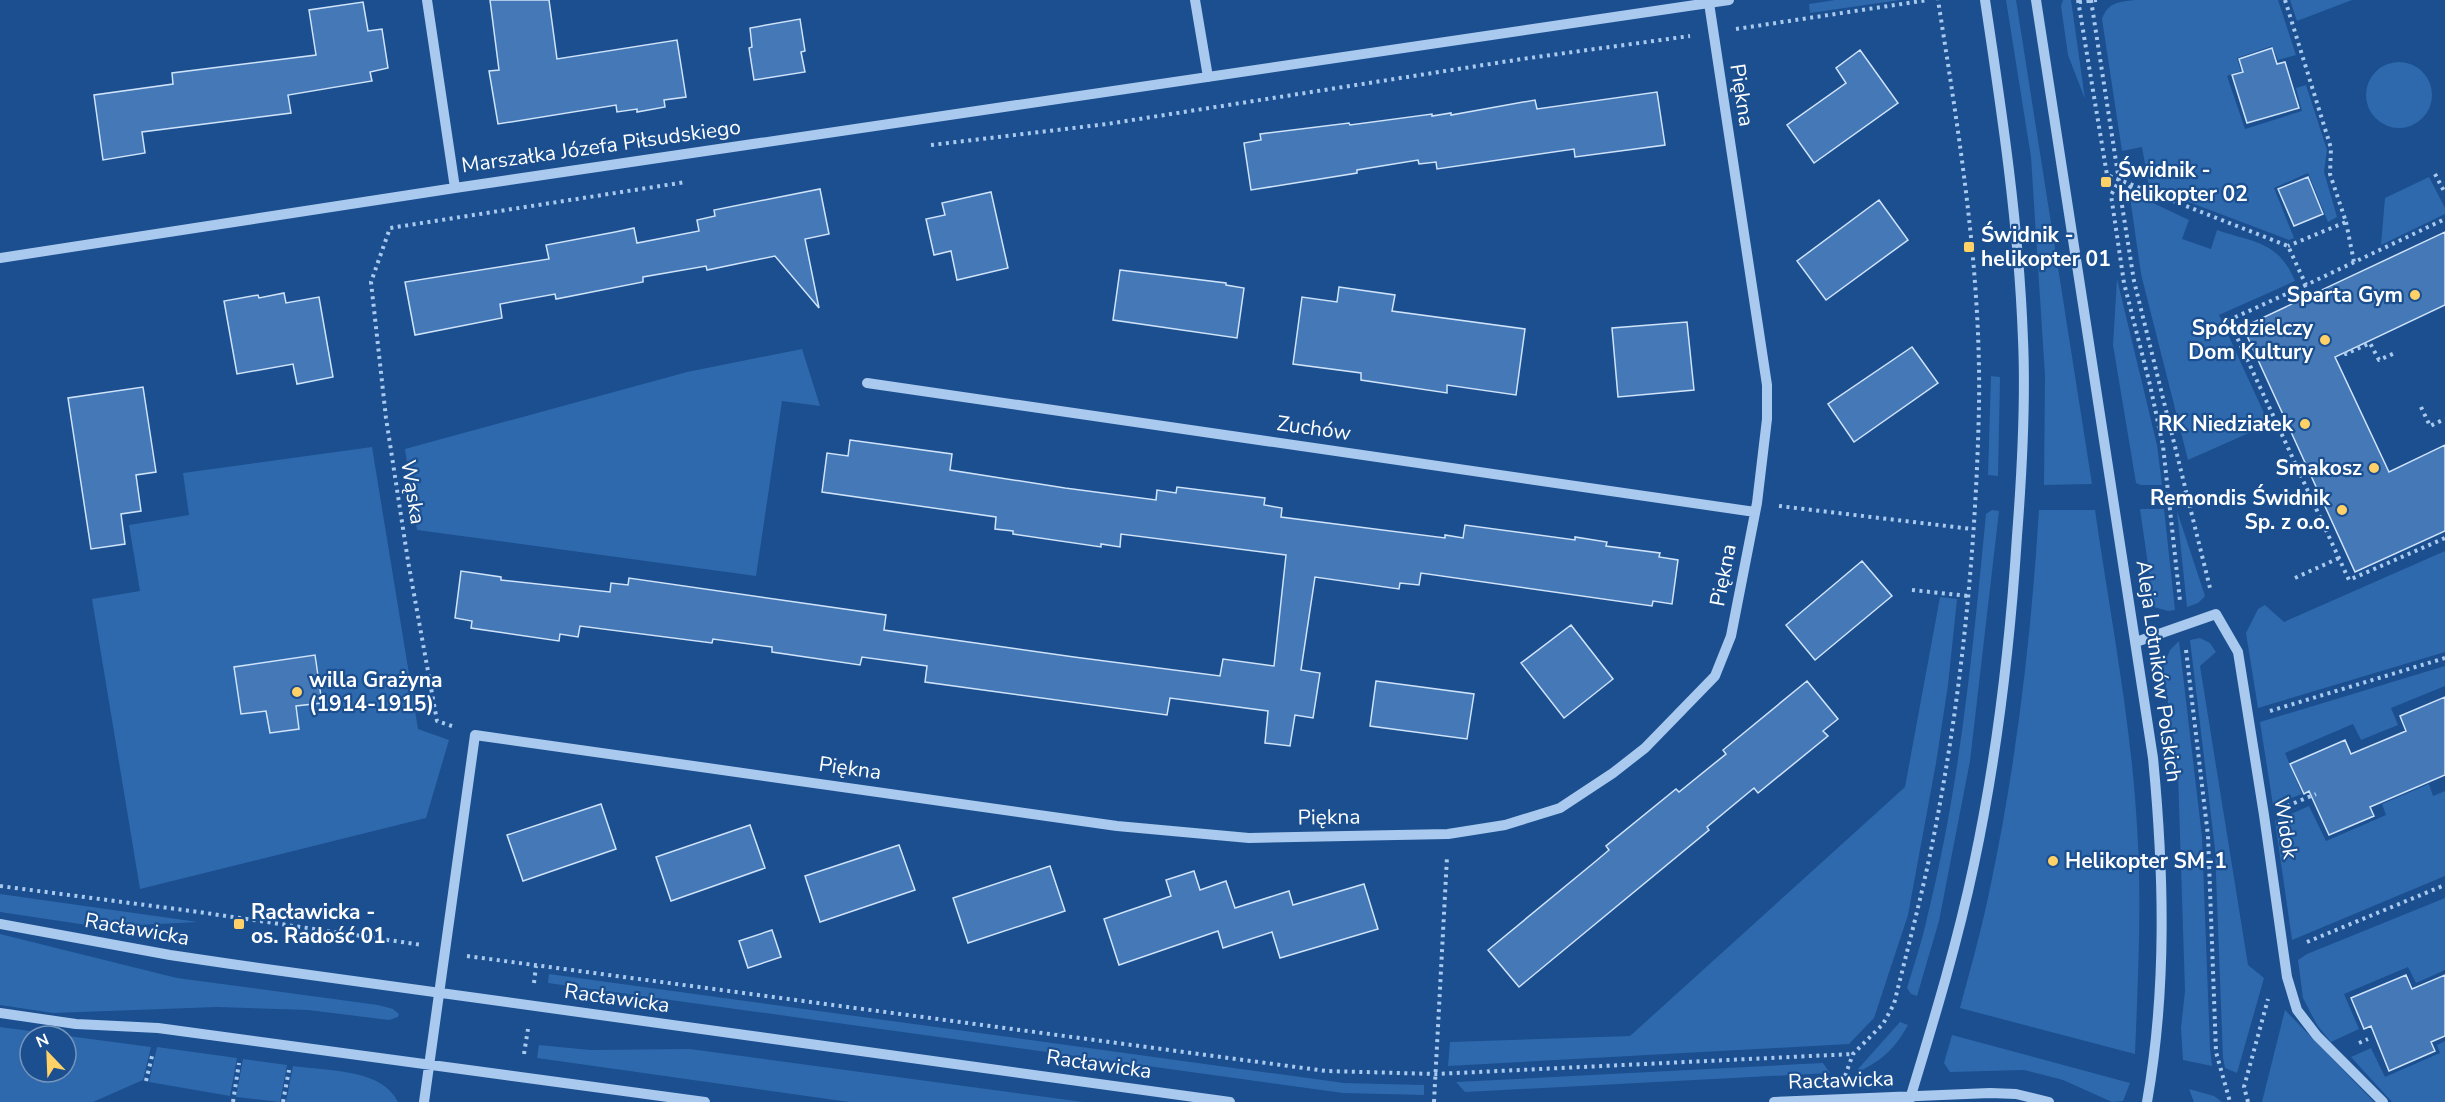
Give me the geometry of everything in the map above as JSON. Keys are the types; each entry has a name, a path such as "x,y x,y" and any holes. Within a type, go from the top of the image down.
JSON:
{"street":[{"path":"427,0 455,188"},
{"path":"1195,0 1208,76"},
{"name":"Marszałka Józefa Piłsudskiego","path":"0,258 1208,76 1660,5 1729,0"},
{"path":"1909,1100 1942,994 1981,827 2006,667 2020,499 2024,414 2021,297 2010,173 1985,0"},
{"name":"Aleja Lotników Polskich","path":"2036,0 2153,758 2162,898 2156,1035 2147,1102"},
{"name":"Piękna","path":"475,735 1117,826 1249,838 1448,834 1505,825 1560,808 1646,748 1680,715 1714,676 1731,636 1756,507 1767,419 1767,385 1709,3"},
{"name":"Zuchów","path":"867,383 1756,507"},
{"path":"2136,642 2217,614"},
{"name":"Widok","path":"2217,614 2238,652 2287,977 2297,1010 2317,1036 2383,1102"},
{"path":"424,1102 475,735"},
{"name":"Racławicka","path":"0,924 170,955 1230,1102"},
{"path":"0,1013 76,1024 158,1028 705,1102"},
{"name":"Racławicka","path":"1774,1102 1839,1099 1909,1100 1990,1093 2016,1094 2049,1102"}],"path":[{"path":"929,146 1107,124 1499,62 1928,0"},
{"path":"1839,1099 1853,1054 1883,1024 1894,1004 1936,826 1957,692 1968,596 1979,403 1975,302 1964,166 1938,0"},
{"path":"2091,0 2119,181 2111,195 2124,283 2163,446 2208,836 2216,1052 2230,1102"},
{"path":"2097,0 2078,1 2107,175 2288,246 2346,222"},
{"path":"2284,0 2331,148 2330,174 2346,222 2354,262"},
{"path":"2435,174 2445,193"},
{"name":"Wąska","path":"475,735 436,721 408,561 386,418 370,282 390,228 691,181"},
{"path":"2131,186 2121,199 2134,281 2185,494 2217,614"},
{"path":"2445,219 2229,320 2349,580 2445,538"},
{"path":"2288,246 2306,285"},
{"path":"2345,352 2346,354 2370,343 2379,360 2395,353"},
{"path":"2421,407 2430,426 2445,419"},
{"path":"2169,496 2185,494"},
{"path":"1756,507 1972,529"},
{"path":"2295,578 2339,558"},
{"path":"1912,590 1968,596"},
{"path":"2248,717 2445,658"},
{"path":"1434,1102 1448,834"},
{"path":"2284,952 2445,885"},
{"path":"0,886 417,944 444,952 536,966 1326,1071 1436,1074 1853,1054"},
{"path":"521,1077 536,966"},
{"path":"2248,1102 2244,1087 2269,995"},
{"path":"233,1102 243,1039"},
{"path":"283,1102 292,1045"}],"shaded area":[{"path":"1835,0 1900,0 1810,13 1809,4"},
{"path":"2006,0 2016,0 2092,484 2044,485 2045,376 2031,157"},
{"path":"2063,0 2071,0 2085,99 2068,55 2061,6"},
{"path":"2278,0 2296,55 2278,60 2272,46 2237,58 2241,71 2227,76 2245,129 2302,111 2296,88 2306,85 2327,150 2324,172 2337,217 2328,222 2308,173 2274,188 2294,238 2289,240 2149,187 2142,147 2122,151 2102,19 2111,6 2119,2"},
{"path":"2290,0 2352,0 2297,21"},
{"path":"2399,62 2412,65 2422,72 2429,82 2432,95 2429,108 2422,118 2412,125 2399,128 2386,125 2376,118 2369,108 2366,95 2369,82 2376,72 2386,65"},
{"path":"2429,177 2445,208 2445,214 2381,245 2385,198"},
{"path":"2136,195 2189,220 2182,239 2211,249 2217,230 2264,245 2281,258 2295,281 2219,315 2269,424 2188,460 2141,274 2130,197"},
{"path":"2117,279 2157,445 2162,485 2136,483 2113,345"},
{"path":"802,349 820,406 782,401 756,576 417,530 405,449 687,372"},
{"path":"1991,376 2000,377 1998,476 1988,475"},
{"path":"372,447 418,729 449,740 426,818 140,889 92,599 140,591 129,525 189,515 183,473"},
{"path":"2140,509 2164,509 2175,610 2168,611 2154,607"},
{"path":"1992,510 1999,511 1970,761 1939,921 1917,996 1911,994 1907,988 1925,927 1948,818 1964,717 1986,514"},
{"path":"2039,510 2095,510 2125,707 2134,786 2139,912 2135,1054 1960,1008 1986,908 2015,750 2032,607"},
{"path":"2177,511 2205,596 2198,603 2187,607"},
{"path":"2445,551 2445,652 2258,708 2246,633 2258,609 2265,605 2284,622"},
{"path":"1940,597 1957,599 1948,685 1936,763 1908,915 1874,1018 1849,1044 1448,1066 1450,1042 1630,1036 1905,787"},
{"path":"2200,638 2210,643 2216,652 2200,666 2248,965 2264,978 2237,1073 2225,1068 2223,1058 2215,849 2190,640"},
{"path":"2179,641 2202,837 2212,1066 2183,1060 2181,1028 2185,991 2178,773 2163,667 2170,650"},
{"path":"2445,666 2445,686 2391,708 2398,725 2361,740 2353,724 2285,753 2302,794 2273,805 2260,722"},
{"path":"2429,784 2433,796 2445,791 2445,876 2292,940 2275,821 2309,806 2326,841 2386,815 2382,804"},
{"path":"0,894 198,922 100,927 0,912"},
{"path":"2445,898 2445,970 2416,983 2408,967 2344,994 2359,1029 2331,1042 2317,1025 2303,998 2298,960 2307,954"},
{"path":"0,934 177,978 378,1005 393,1009 399,1014 398,1017 389,1020 308,1010 217,1007 53,1013 0,1005"},
{"path":"549,974 1344,1083 1424,1085 1424,1095 1343,1093 548,983"},
{"path":"2285,1010 2374,1102 2262,1102"},
{"path":"1900,1022 1908,1025 1899,1040 1876,1062 1860,1071 1858,1069"},
{"path":"0,1027 18,1029 18,1084 78,1084 78,1037 151,1047 143,1080 93,1102 0,1102"},
{"path":"1952,1035 2130,1083 2123,1101 2112,1102 2063,1080 2024,1070 1950,1072 1944,1063"},
{"path":"2445,1041 2445,1102 2392,1102 2351,1057 2371,1048 2385,1077 2440,1053 2437,1045"},
{"path":"539,1045 590,1050 690,1049 1083,1102 849,1102 537,1058"},
{"path":"157,1047 237,1058 230,1096 149,1082"},
{"path":"243,1059 287,1065 280,1102 236,1097"},
{"path":"1823,1063 1830,1073 1465,1092 1456,1082"},
{"path":"293,1066 352,1073 366,1077 390,1091 398,1102 286,1102"},
{"path":"2189,1089 2214,1096 2222,1102 2194,1102"}],"building":[{"path":"490,0 549,0 557,59 677,40 686,97 664,100 665,107 637,112 637,109 617,112 616,105 498,124 489,71 499,70"},
{"path":"363,2 368,31 382,29 388,68 370,72 372,81 288,95 291,113 142,132 145,153 103,160 94,95 173,84 172,73 316,55 309,10"},
{"path":"800,19 805,51 801,52 805,72 754,80 749,48 752,47 750,28"},
{"path":"2272,48 2277,64 2285,62 2299,108 2247,123 2232,75 2243,72 2239,59"},
{"path":"1860,50 1898,103 1814,163 1787,125 1846,83 1836,68"},
{"path":"1657,92 1665,145 1575,157 1574,149 1437,169 1436,162 1419,164 1418,160 1357,170 1357,173 1251,190 1244,143 1261,140 1260,134 1432,114 1432,116 1451,113 1451,115 1535,100 1537,109"},
{"path":"2308,177 2323,214 2294,226 2278,189"},
{"path":"820,189 829,234 805,239 819,308 775,256 707,270 706,266 643,277 643,282 556,299 555,294 500,304 502,318 415,335 405,282 549,259 546,245 634,228 637,243 699,231 697,220 715,216 714,210"},
{"path":"991,192 1008,268 957,280 951,251 934,255 926,219 945,215 942,203"},
{"path":"1879,200 1908,240 1826,300 1797,261"},
{"path":"2445,232 2445,305 2335,357 2389,472 2445,445 2445,531 2355,572 2243,327"},
{"path":"1120,270 1226,283 1226,285 1244,288 1237,338 1113,320"},
{"path":"1339,287 1395,295 1392,311 1525,329 1516,395 1447,385 1447,393 1361,380 1361,373 1293,364 1302,297 1337,302"},
{"path":"284,293 286,303 319,297 333,377 297,384 293,364 237,374 224,301"},
{"path":"1687,322 1694,390 1618,397 1612,328"},
{"path":"1912,347 1938,383 1854,442 1828,404"},
{"path":"143,387 156,472 136,475 141,511 121,514 125,544 91,549 68,398"},
{"path":"850,440 952,454 950,470 1065,488 1156,500 1157,490 1176,493 1177,487 1265,498 1264,505 1282,508 1281,517 1445,538 1445,535 1463,538 1465,525 1575,540 1575,537 1607,542 1606,546 1660,553 1659,557 1678,560 1672,604 1653,601 1652,606 1421,573 1419,585 1400,583 1399,589 1315,577 1301,670 1320,673 1313,718 1295,715 1290,746 1265,743 1268,711 1170,698 1167,715 925,682 927,666 862,657 860,665 772,652 772,647 713,639 712,643 580,626 578,637 560,634 559,641 471,628 472,621 455,618 461,571 501,577 501,580 610,592 611,583 628,585 629,578 886,615 884,630 1074,657 1220,676 1223,659 1274,666 1286,555 1121,534 1120,547 1101,544 1101,547 1013,534 1013,531 995,529 996,517 822,492 827,453 848,456"},
{"path":"1862,561 1892,596 1815,660 1786,625"},
{"path":"1571,625 1613,679 1564,718 1521,663"},
{"path":"315,655 322,703 296,706 299,729 270,733 266,711 241,714 234,667"},
{"path":"1376,681 1474,694 1467,739 1370,726"},
{"path":"1807,681 1838,719 1823,731 1828,736 1758,793 1754,788 1707,827 1709,830 1519,987 1488,950 1609,850 1606,846 1676,789 1679,792 1726,754 1723,750"},
{"path":"2445,697 2445,775 2370,807 2374,816 2329,835 2309,791 2304,794 2290,764 2345,740 2351,754 2406,731 2400,716"},
{"path":"601,804 616,849 523,881 507,835"},
{"path":"750,825 765,868 671,901 656,857"},
{"path":"899,845 915,890 820,922 805,876"},
{"path":"1050,866 1065,911 968,943 953,898"},
{"path":"1194,871 1200,890 1226,881 1235,908 1289,891 1293,905 1364,884 1378,929 1280,958 1272,932 1223,948 1218,931 1119,965 1104,919 1171,896 1166,880"},
{"path":"772,930 781,957 748,968 739,941"},
{"path":"2406,975 2412,989 2445,975 2445,1036 2431,1042 2435,1051 2389,1071 2371,1026 2364,1029 2351,998"}],"place":[{"name":"Świdnik - helikopter 02","path":"2106,182"},
{"name":"Świdnik - helikopter 01","path":"1969,247"},
{"name":"Sparta Gym","path":"2415,295"},
{"name":"Spółdzielczy Dom Kultury","path":"2325,340"},
{"name":"RK Niedziałek","path":"2305,424"},
{"name":"Smakosz","path":"2374,468"},
{"name":"Remondis Świdnik Sp. z o.o.","path":"2342,510"},
{"name":"willa Grażyna (1914-1915)","path":"297,692"},
{"name":"Helikopter SM-1","path":"2053,861"},
{"name":"Racławicka - os. Radość 01","path":"239,924"}]}
